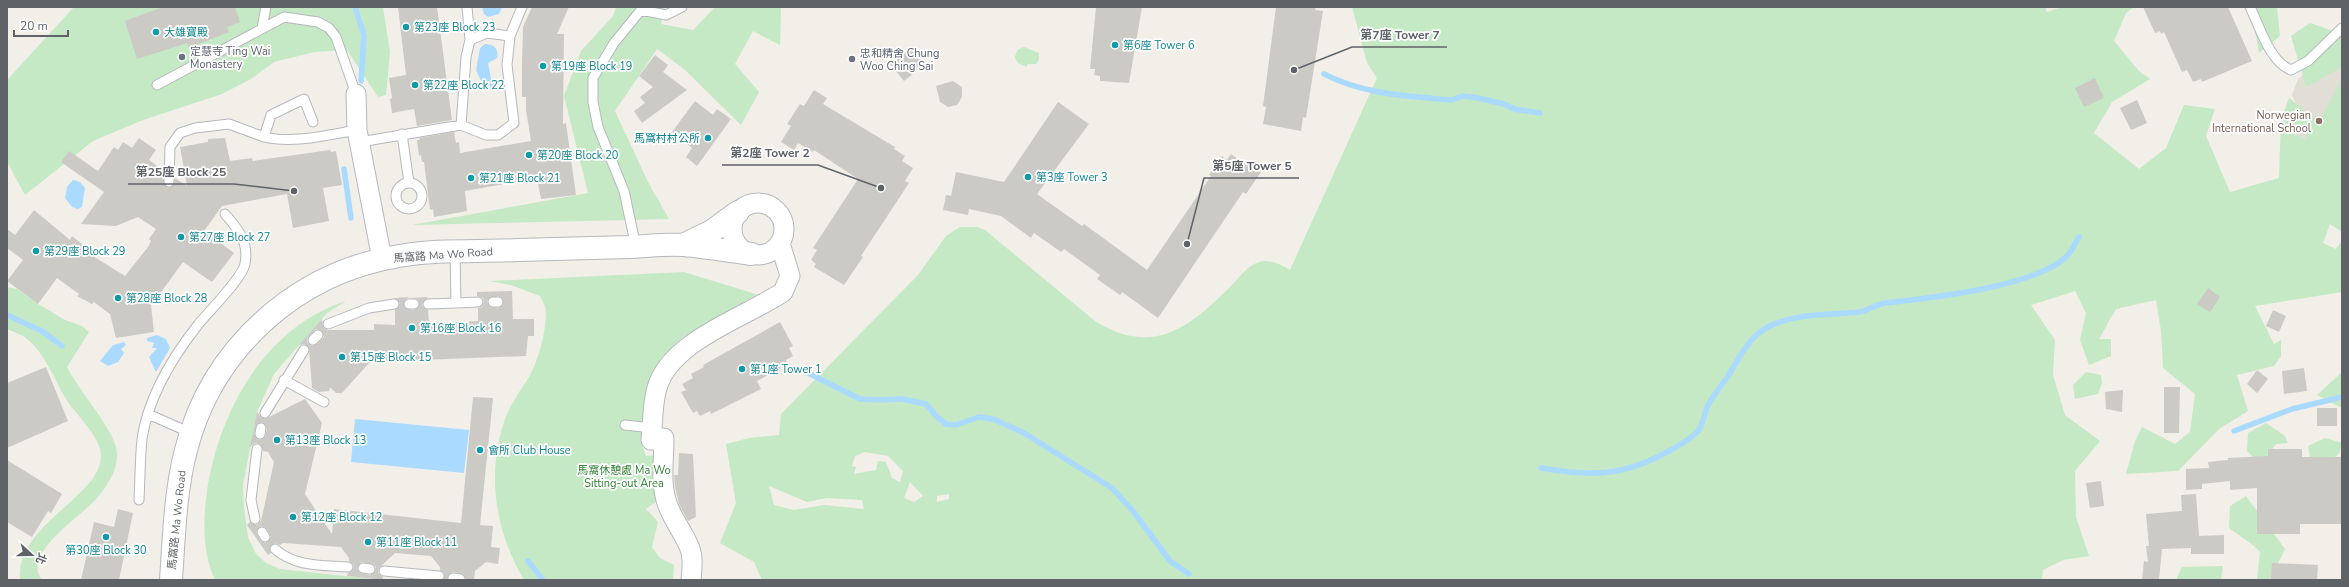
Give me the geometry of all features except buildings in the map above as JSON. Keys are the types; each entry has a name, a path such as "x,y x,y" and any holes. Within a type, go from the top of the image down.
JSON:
{"street":[{"path":"356,94 359,136 382,259"},
{"name":"馬窩路 Ma Wo Road","path":"652,428 657,387 672,360 687,347 777,296 786,288 790,276 780,243 784,226 782,218 770,206 753,203 712,231 683,245"},
{"path":"738,212 732,228 734,237 737,244 751,254"},
{"name":"馬窩路 Ma Wo Road","path":"171,580 177,497 181,473 191,433 214,382 226,363 254,328 283,304 308,288 349,269 382,259 419,254 683,245 751,254 768,253 780,243"},
{"path":"652,428 651,440 664,438 662,481 666,502 675,524 689,544 693,560 691,580"}],"lane":[{"path":"262,28 266,7"},
{"path":"461,126 466,58 470,40 467,7"},
{"path":"169,182 170,147 180,133 195,128 229,124 264,137 277,140 402,134 461,126 486,135 498,135 514,123 506,65 510,36 522,7"},
{"path":"636,247 624,191 598,126 593,102 593,78 614,43 641,8 666,15 682,7"},
{"path":"2250,7 2275,58 2282,66 2291,70 2308,61 2342,28"},
{"path":"157,85 284,17 318,22 330,28 336,37 356,94"},
{"path":"470,40 487,33 510,36"},
{"path":"264,137 271,115 304,99 314,122"},
{"path":"402,134 409,183"},
{"path":"140,500 142,440 148,414 155,395 175,359 196,327 237,280 245,266 246,249 242,233 225,214"},
{"path":"455,252 456,303"},
{"path":"428,304 478,302"},
{"path":"328,324 369,308 394,304"},
{"path":"265,413 284,380 304,350"},
{"path":"284,380 324,402"},
{"path":"148,414 191,433"},
{"path":"625,425 652,428"},
{"path":"254,519 251,500 257,449"},
{"path":"275,549 285,559 296,563 348,567"},
{"path":"384,571 439,576"}],"shaded area":[{"name":"Norwegian International School","path":"2342,41 2342,175 2301,151 2296,134 2298,108 2292,95 2298,79"}],"green space":[{"path":"74,7 383,7 390,52 386,95 378,97 347,50 315,52 274,62 251,79 222,94 143,120 93,141 25,195 7,162 7,80"},
{"path":"616,7 665,7 661,24 693,30 715,7 781,7 780,45 753,31 735,64 759,92 741,125 684,69 657,49 615,111 648,182 669,219 412,225 588,193 564,96 581,51 613,16"},
{"path":"1352,7 2046,7 2046,12 2063,7 2134,7 2126,13 2114,41 2139,71 2150,79 2112,102 2094,133 2139,169 2166,148 2184,105 2215,109 2206,136 2230,192 2279,178 2281,119 2289,98 2319,122 2342,78 2342,232 2330,224 2323,243 2336,249 2342,241 2342,292 2255,306 2274,344 2281,340 2281,356 2274,366 2237,375 2248,411 2219,429 2178,471 2126,474 2135,441 2142,427 2175,444 2190,432 2195,394 2163,368 2161,331 2156,300 2116,309 2099,339 2111,339 2111,356 2089,365 2080,340 2086,313 2075,291 2031,305 2055,340 2053,375 2065,415 2100,441 2075,471 2076,517 2089,556 2063,560 2043,570 2042,580 762,580 754,562 720,543 736,503 726,444 749,438 779,435 781,414 918,275 946,236 960,227 977,227 985,230 1095,321 1116,332 1136,337 1154,337 1171,332 1187,324 1202,313 1251,266 1259,262 1271,262 1290,270 1377,78 1367,63","holes":["2289,124 2307,128 2306,139 2286,131","865,452 888,456 903,471 900,482 892,478 886,462 878,461 876,470 854,474 856,467 852,466 855,456","910,482 923,496 914,502 904,498","769,486 807,502 827,498 862,500 864,509 824,505 794,510 774,505","949,494 949,499 937,502 937,496"]},
{"path":"2251,7 2277,7 2280,36 2259,53"},
{"path":"2310,23 2342,34 2342,67 2306,87 2291,36"},
{"path":"1024,47 1039,53 1039,60 1036,64 1028,64 1026,67 1018,63 1015,58 1016,54"},
{"name":"馬窩休憩處 Ma Wo Sitting-out Area","path":"684,272 762,296 683,337 661,358 646,388 642,444 646,456 655,455 660,499 646,509 658,522 652,547 660,558 674,565 673,580 524,580 506,542 500,522 496,502 496,460 499,440 507,413 529,377 536,362 542,343 546,314 545,306 540,296 511,285 490,281"},
{"path":"7,287 17,289 38,304 65,320 82,326 89,332 67,367 104,422 115,444 117,453 116,466 103,491 87,508 54,537 45,548 39,559 38,570 42,580 20,580 22,559 32,541 46,524 78,495 91,480 100,465 100,449 90,430 66,399 39,351 24,337 7,329"},
{"path":"346,301 327,313 274,374 257,412 243,485 244,509 248,537 256,554 266,563 280,569 382,580 215,580 208,558 204,525 207,491 213,461 222,431 235,403 251,376 270,351 292,330 317,313"},
{"path":"2086,372 2101,375 2102,383 2098,394 2075,399 2073,385"},
{"path":"2342,372 2342,408 2317,395"},
{"path":"2266,423 2285,436 2288,443 2276,444 2261,464 2247,451 2248,433"},
{"path":"2325,438 2342,443 2340,452 2331,462 2311,461 2308,446"},
{"path":"2246,496 2285,549 2270,580 2257,580 2260,552 2229,528 2230,506"},
{"path":"2223,566 2221,580 2176,580 2182,567"}],"water":[{"path":"482,7 502,7 499,14 488,17 484,14"},
{"path":"485,44 493,46 497,52 497,58 488,63 491,79 498,82 498,88 491,90 490,85 481,81 476,70 480,48"},
{"path":"73,180 80,182 85,188 82,207 78,209 72,207 65,198 67,187"},
{"path":"157,335 166,339 170,348 156,372 149,357 157,348 152,348 154,343 147,341 147,338"},
{"path":"124,342 126,345 121,349 124,353 118,362 108,366 100,361 113,345"},
{"path":"355,419 469,430 464,473 351,462"}],"waterway":[{"path":"355,7 364,35 361,81"},
{"path":"1324,74 1355,86 1386,93 1452,100 1462,96 1473,97 1504,104 1514,109 1540,113"},
{"path":"344,169 351,218"},
{"path":"1541,468 1576,473 1622,470 1653,459 1680,445 1698,431 1708,405 1746,347 1764,329 1772,325 1804,316 1859,312 1882,304 1954,294 2008,283 2032,276 2052,267 2067,256 2079,237"},
{"path":"7,315 42,331 62,346"},
{"path":"808,373 860,399 902,399 926,404 936,416 946,424 956,425 979,417 993,419 1024,433 1112,488 1133,511 1170,561 1189,574"},
{"path":"2234,431 2292,409 2342,397"},
{"path":"528,561 543,580"}],"place":[{"name":"第23座 Block 23","path":"406,27"},
{"name":"大雄寶殿","path":"156,32"},
{"name":"第6座 Tower 6","path":"1115,45"},
{"name":"定慧寺 Ting Wai Monastery","path":"182,57"},
{"name":"忠和精舍 Chung Woo Ching Sai","path":"852,59"},
{"name":"第19座 Block 19","path":"543,66"},
{"name":"第7座 Tower 7","path":"1294,70"},
{"name":"第22座 Block 22","path":"415,85"},
{"name":"Norwegian International School","path":"2319,121"},
{"name":"馬窩村村公所","path":"708,138"},
{"name":"第20座 Block 20","path":"529,155"},
{"name":"第3座 Tower 3","path":"1028,177"},
{"name":"第21座 Block 21","path":"471,178"},
{"name":"第2座 Tower 2","path":"881,188"},
{"name":"第25座 Block 25","path":"294,191"},
{"name":"第27座 Block 27","path":"181,237"},
{"name":"第5座 Tower 5","path":"1187,244"},
{"name":"第29座 Block 29","path":"36,251"},
{"name":"第28座 Block 28","path":"118,298"},
{"name":"第16座 Block 16","path":"412,328"},
{"name":"第15座 Block 15","path":"342,357"},
{"name":"第1座 Tower 1","path":"742,369"},
{"name":"第13座 Block 13","path":"277,440"},
{"name":"會所 Club House","path":"480,450"},
{"name":"第12座 Block 12","path":"293,517"},
{"name":"第30座 Block 30","path":"106,537"},
{"name":"第11座 Block 11","path":"368,542"}]}
